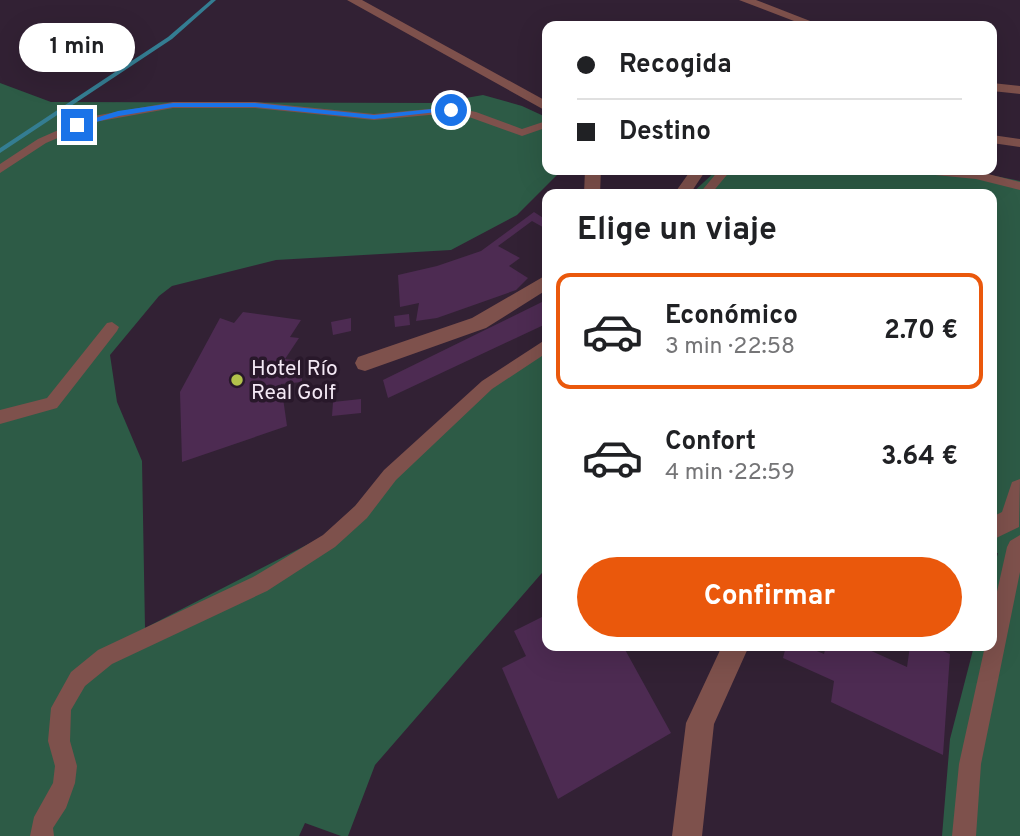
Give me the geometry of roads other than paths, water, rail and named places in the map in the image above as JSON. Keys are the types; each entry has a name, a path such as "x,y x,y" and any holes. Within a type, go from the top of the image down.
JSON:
{"street":[{"path":"353,0 542,104"},
{"path":"745,0 803,21"},
{"path":"997,88 1020,90"},
{"path":"997,140 1020,143"},
{"path":"365,363 479,323 542,284"},
{"path":"997,527 1011,520 1020,489"},
{"path":"687,836 700,723 734,651"}],"lane":[{"path":"0,169 50,137 92,119 173,105 255,105 374,117 451,110 472,114 522,133 542,126"},
{"path":"709,189 721,175"},
{"path":"968,175 1020,187"},
{"path":"0,417 52,403 112,327"},
{"path":"43,836 42,825 58,800 64,783 66,766 59,741 61,708 78,678 105,657 260,584 329,541 361,512 390,475 487,385 542,348"},
{"path":"997,637 1016,547 1020,544"},
{"path":"964,836 970,764 994,651"}],"waterway":[{"path":"0,151 170,38 214,0"}],"place":[{"name":"Hotel Río Real Golf","path":"237,380"}]}
